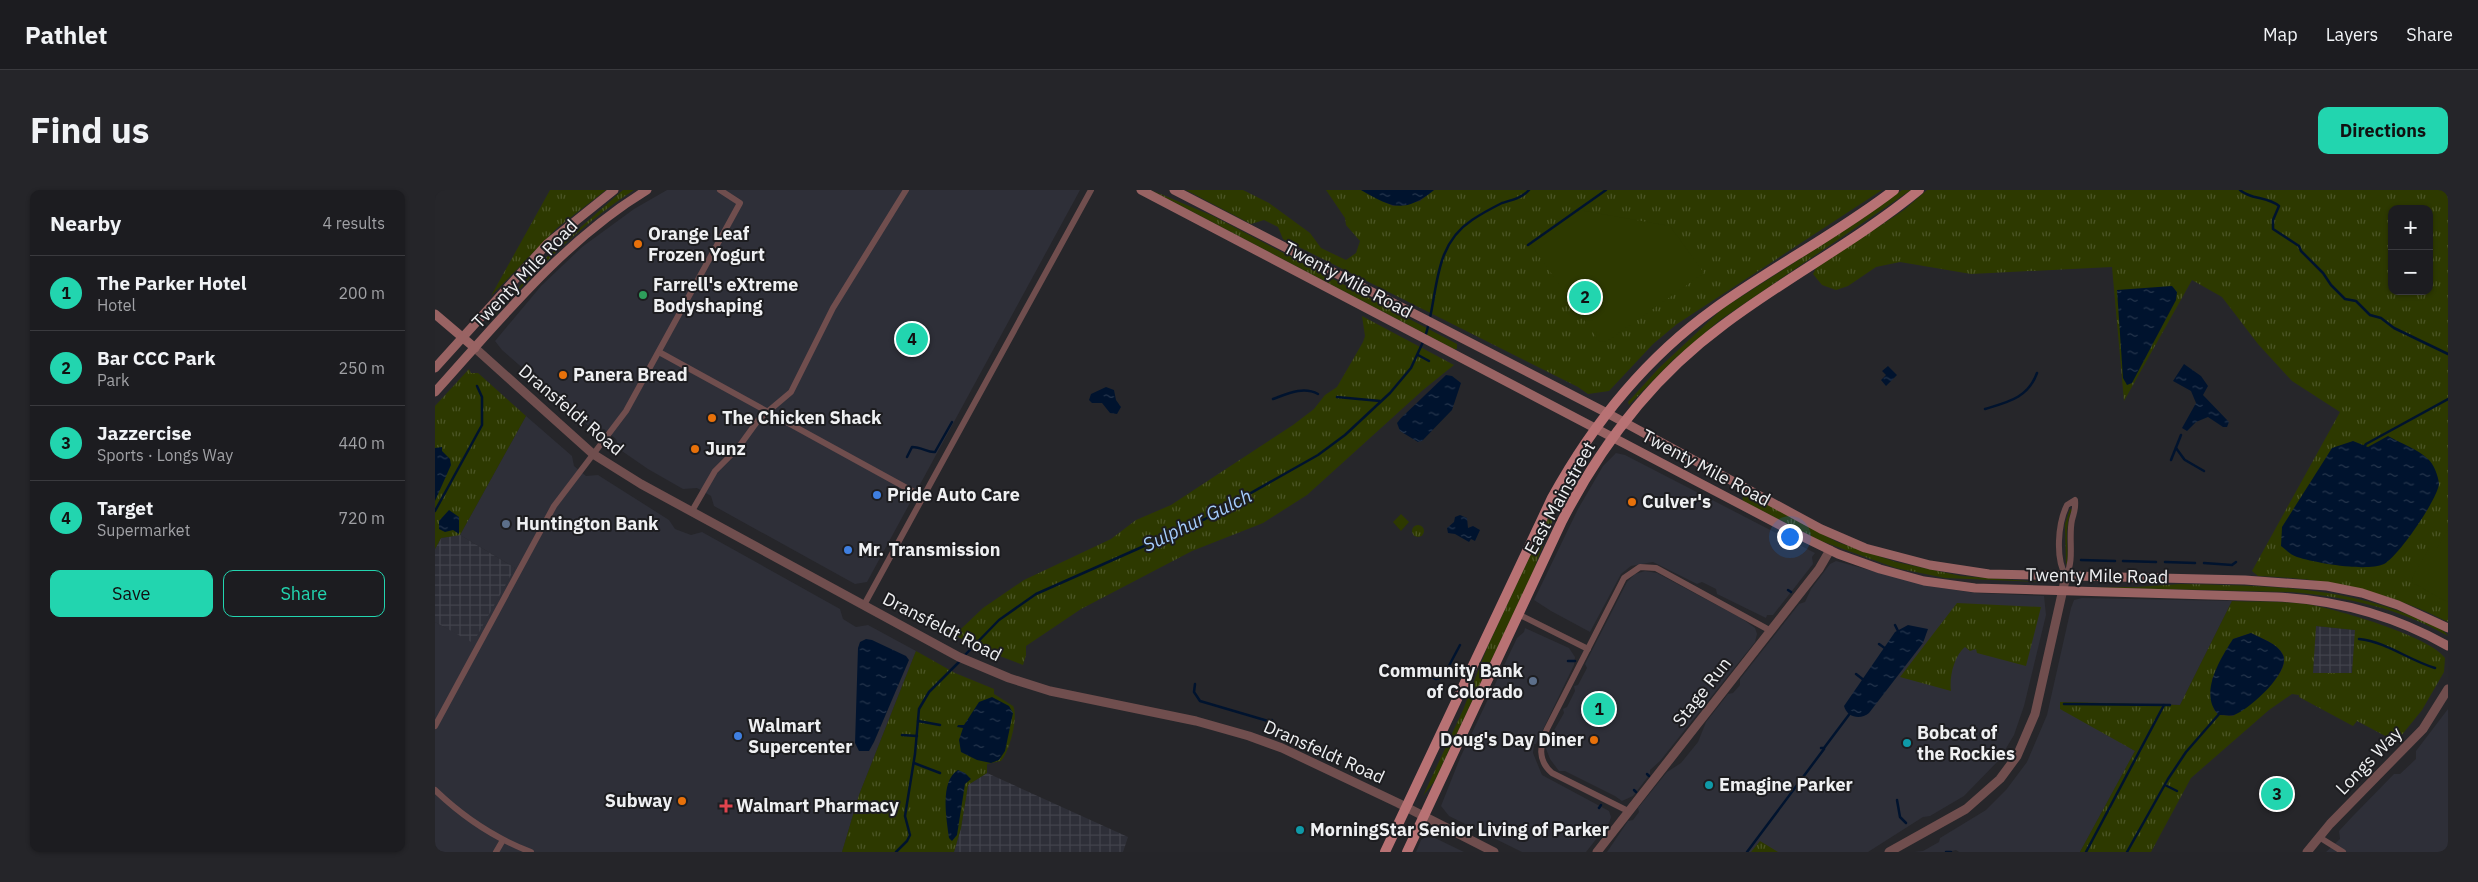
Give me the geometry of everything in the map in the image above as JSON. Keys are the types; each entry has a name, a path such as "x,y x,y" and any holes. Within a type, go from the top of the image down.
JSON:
{"main road":[{"name":"Twenty Mile Road","path":"435,368 547,244 614,190"},
{"name":"Twenty Mile Road","path":"435,392 566,251 609,215 647,190"},
{"name":"Twenty Mile Road","path":"1141,190 1830,550 1873,567 1938,583 1990,590 2277,597 2324,601 2390,619 2448,646"},
{"name":"Twenty Mile Road","path":"1174,190 1458,338 1607,413 1821,529 1865,548 1905,560 1953,570 1989,574 2245,580 2327,586 2398,605 2448,628"},
{"name":"East Mainstreet","path":"1385,852 1552,498 1607,413 1654,360 1712,310 1894,190"},
{"name":"East Mainstreet","path":"1407,852 1568,508 1623,422 1675,366 1720,328 1919,190"},
{"name":"Dransfeldt Road","path":"435,314 475,348"}],"street":[{"path":"435,726 554,506 626,411 740,203 720,190"},
{"path":"692,511 713,474 739,448 755,424 788,396 794,387 833,308 906,190"},
{"path":"864,605 1091,190"},
{"name":"Dransfeldt Road","path":"475,348 593,454 692,511 969,661 1009,678 1049,691 1196,720 1282,748 1494,852"},
{"path":"659,352 923,497"},
{"path":"1889,852 1966,809 1994,785 2013,761 2031,726 2066,576 2071,567 2072,520 2076,511 2075,500 2067,504 2061,524 2060,567 2066,576"},
{"name":"Stage Run","path":"1597,852 1819,569 1830,550"},
{"path":"1629,811 1552,773 1546,768 1541,757 1540,748 1543,737 1623,579 1633,570 1646,566 1659,569 1771,631"},
{"path":"1518,614 1588,649"},
{"name":"Longs Way","path":"2307,852 2319,837 2423,729 2448,689"},
{"path":"435,790 465,816 503,840 531,852"},
{"path":"2319,837 2343,852"},
{"path":"496,852 503,840"}],"shaded area":[{"path":"667,190 1080,190 867,582 855,584 714,506 711,496 697,488 683,489 648,469 619,449 616,439 604,429 591,428 502,350 495,341 541,286 582,247 634,209"},
{"path":"526,416 572,456 574,466 586,476 598,475 669,520 675,529 691,535 702,532 840,609 843,619 856,627 868,625 916,651 859,795 842,852 435,852 435,622 473,642 515,568 460,535"},
{"path":"1616,453 1625,455 1815,553 1812,557 1813,564 1773,615 1767,615 1766,618 1717,594 1716,589 1702,582 1697,584 1653,562 1631,566 1621,574 1590,632 1551,611 1534,600 1578,509 1603,466"},
{"path":"460,535 515,568 473,643 435,622 435,549 441,538"},
{"path":"1836,561 1929,586 1976,593 2044,596 2046,615 2024,706 2014,735 1999,760 1964,796 1930,816 1923,817 1868,852 1607,852 1628,821 1633,820 1639,812 1638,808 1667,772 1681,763 1698,742 1706,722 1728,694 1733,693 1740,685 1740,679 1799,604 1805,602 1811,589 1830,564"},
{"path":"1645,571 1657,573 1741,618 1755,628 1757,634 1755,642 1660,761 1650,770 1650,774 1633,796 1622,801 1565,771 1559,771 1550,759 1545,746 1564,713 1563,709 1567,707 1575,691 1574,686 1578,685 1587,668 1585,664 1627,582 1635,574"},
{"path":"2082,598 2232,601 2180,705 2060,702 2135,751 2080,852 1959,852 1956,850 1948,852 1914,852 1923,851 1939,842 1940,838 1986,810 2006,790 2027,762 2047,715 2071,608 2074,600"},
{"path":"2315,626 2356,630 2352,674 2313,673"},
{"path":"1525,628 1569,648 1575,657 1574,665 1536,744 1534,744 1533,753 1542,775 1609,811 1611,817 1609,823 1586,852 1522,852 1449,816 1441,806 1460,758 1517,638 1524,632"},
{"path":"2448,709 2448,852 2326,852 2340,839 2339,831 2351,818 2394,774 2400,774 2416,759 2416,751"},
{"path":"987,773 1128,837 1123,852 954,852 961,828 968,785"},
{"path":"1426,837 1435,838 1464,852 1416,852 1421,840"}],"green space":[{"path":"550,190 606,190 557,228 491,296"},
{"path":"623,190 634,190 612,205 573,237 537,271 485,327 540,263"},
{"path":"1151,190 1213,216 1457,344 1457,349 1454,349"},
{"path":"1186,190 1243,190 1269,203 1310,233 1321,248 1346,260 1356,253 1360,241 1346,225 1345,218 1326,190 1361,190 1393,206 1420,201 1434,190 1882,190 1677,324 1653,344 1609,391 1588,394 1578,387 1283,239 1278,227 1264,220 1251,224"},
{"path":"1902,190 1911,190 1720,320 1673,360 1629,405 1628,402 1659,368 1722,309 1862,219"},
{"path":"1927,190 2448,190 2448,622 2402,602 2356,588 2308,580 2258,576 2252,571 2340,412 2292,381 2258,344 2222,297 2192,280 2124,401 2112,267 1971,274 1900,262 1876,267 1848,286 1836,290 1822,285 1813,274 1816,268 1904,210"},
{"path":"1579,210 1670,226 1704,273 1606,342 1599,341 1530,243"},
{"path":"1362,316 1454,365 1423,390 1307,495 1263,523 1192,551 1081,609 1026,646 1023,665 984,650 946,631 962,628 983,608 1024,580 1111,539 1136,520 1171,505 1293,425 1314,409 1325,395 1337,387 1363,342 1365,336"},
{"path":"469,369 471,373 478,373 526,416 460,535 441,538 435,549 435,406"},
{"path":"1594,444 1559,504 1532,574 1434,782 1423,796 1463,710 1487,648 1545,524 1580,460"},
{"path":"1742,493 1747,493 1837,542 1896,562 1961,576 2041,582 1945,578 1896,568 1821,541 1743,501"},
{"path":"2070,509 2072,510 2067,533 2068,555 2066,566 2065,524"},
{"path":"1401,514 1409,522 1401,531 1393,522"},
{"path":"1418,525 1424,531 1418,537 1412,531"},
{"path":"2448,530 2447,602 2413,583 2412,578 2429,548 2437,548"},
{"path":"2180,584 2272,587 2360,599 2419,619 2435,626 2448,636 2392,611 2372,605 2312,594 2082,587 2137,587"},
{"path":"2232,601 2297,603 2337,611 2402,632 2436,650 2445,658 2444,672 2422,710 2401,736 2391,739 2357,721 2353,726 2299,697 2299,695 2292,694 2269,710 2191,778 2151,852 2080,852 2135,751 2060,709 2060,702 2180,705","holes":["2316,626 2355,630 2352,673 2313,673","2251,633 2270,642 2279,649 2284,657 2283,667 2278,676 2260,695 2233,716 2219,715 2214,710 2212,679 2233,639"]},
{"path":"1957,603 2041,607 2026,666 1977,653 1976,649 1970,651 1965,647 1953,667 1951,691 1900,677"},
{"path":"916,651 955,673 994,689 994,694 1013,706 1015,711 1014,726 1007,750 1001,761 987,764 987,773 968,785 961,828 954,852 842,852 859,795"},
{"path":"1760,841 1778,852 1751,852"}],"water":[{"path":"1361,190 1434,190 1414,203 1398,206 1381,201"},
{"path":"2172,286 2177,292 2176,300 2132,383 2127,385 2123,378 2117,290"},
{"path":"2184,364 2201,376 2208,386 2203,395 2229,422 2227,427 2223,427 2208,417 2196,422 2187,431 2182,428 2196,403 2191,391 2173,381"},
{"path":"1888,366 1897,375 1886,386 1881,380 1886,375 1882,371"},
{"path":"1446,375 1452,376 1461,383 1452,410 1422,441 1418,442 1400,431 1397,423"},
{"path":"1106,387 1114,390 1116,400 1121,407 1117,414 1110,413 1102,403 1092,403 1089,400 1091,394"},
{"path":"2388,436 2424,455 2432,464 2439,483 2425,514 2398,551 2384,564 2354,567 2316,562 2297,557 2281,546 2282,527 2332,448 2353,441 2368,447"},
{"path":"442,447 442,451 450,459 451,465 435,501 435,448"},
{"path":"449,510 459,517 459,534 453,530 445,532 439,529 439,521"},
{"path":"1460,515 1467,518 1468,528 1473,526 1480,530 1475,541 1471,539 1469,542 1455,534 1448,533 1447,528 1454,522 1455,517"},
{"path":"1908,625 1928,629 1923,643 1869,713 1862,717 1851,715 1844,706 1895,632"},
{"path":"2251,633 2277,647 2283,655 2284,662 2281,671 2267,690 2241,712 2234,715 2219,715 2213,707 2211,698 2213,677 2222,656 2233,639"},
{"path":"866,639 906,656 909,660 874,742 869,751 859,751 855,743 858,648 860,642"},
{"path":"992,697 1009,706 1013,713 1005,751 999,760 991,763 977,760 961,752 959,740 963,728 957,727 958,725 964,725 979,702"},
{"path":"958,770 965,773 971,779 965,784 957,835 952,841 949,838 947,822 946,792 952,775"}],"waterway":[{"name":"Sulphur Gulch","path":"1425,337 1438,273 1449,244 1459,231 1472,220 1502,203 1520,197 1529,190"},
{"path":"1528,245 1606,190"},
{"path":"2240,190 2279,206 2273,220 2273,229 2299,246 2301,251 2345,299 2356,301 2370,315 2381,318 2394,328 2448,354"},
{"name":"Sulphur Gulch","path":"964,656 999,620 1036,594 1205,519 1318,455 1345,435 1390,393 1411,368 1423,342"},
{"path":"1418,355 1429,361"},
{"path":"1985,409 2023,394 2037,373"},
{"path":"435,511 482,425 482,397 477,386"},
{"path":"1273,399 1301,391 1318,394"},
{"path":"1337,397 1380,401"},
{"path":"2364,447 2366,444 2448,399"},
{"path":"907,457 912,447 935,452 952,422"},
{"path":"2171,460 2181,435"},
{"path":"2176,448 2184,459"},
{"path":"2185,460 2204,471"},
{"path":"1693,507 1697,499"},
{"path":"2081,560 2115,561"},
{"path":"2123,561 2156,562"},
{"path":"2165,562 2195,563"},
{"path":"2204,563 2232,565 2236,562"},
{"path":"1895,625 1899,633"},
{"path":"2359,639 2388,647 2435,668"},
{"path":"1879,644 1886,649"},
{"path":"1425,674 1436,679 1443,677 1460,645"},
{"name":"Sulphur Gulch","path":"896,852 910,835 905,816 915,754 919,709 929,692 961,660"},
{"path":"1568,661 1575,661"},
{"path":"1856,674 1865,681"},
{"path":"1195,684 1194,692 1200,701 1268,721 1272,720"},
{"path":"2064,704 2170,705"},
{"path":"2086,852 2164,705"},
{"path":"1821,748 1824,748 1851,712"},
{"path":"2127,852 2168,779 2186,752 2220,713"},
{"path":"918,721 940,725"},
{"path":"902,735 917,736"},
{"path":"1747,852 1824,749"},
{"path":"914,763 940,773"},
{"path":"2165,785 2177,791"},
{"path":"1897,800 1900,817 1906,823"},
{"path":"1946,852 1951,852"}],"place":[{"name":"Orange Leaf Frozen Yogurt","path":"638,244"},
{"name":"Farrell's eXtreme Bodyshaping","path":"643,295"},
{"name":"Bar CCC Park","path":"1585,297"},
{"name":"Target","path":"912,339"},
{"name":"Panera Bread","path":"563,375"},
{"name":"The Chicken Shack","path":"712,418"},
{"name":"Junz","path":"695,449"},
{"name":"Pride Auto Care","path":"877,495"},
{"name":"Culver's","path":"1632,502"},
{"name":"Huntington Bank","path":"506,524"},
{"name":"Mr. Transmission","path":"848,550"},
{"name":"Community Bank of Colorado","path":"1533,681"},
{"name":"The Parker Hotel","path":"1599,709"},
{"name":"Walmart Supercenter","path":"738,736"},
{"name":"Doug's Day Diner","path":"1594,740"},
{"name":"Bobcat of the Rockies","path":"1907,743"},
{"name":"Emagine Parker","path":"1709,785"},
{"name":"Jazzercise","path":"2277,794"},
{"name":"Subway","path":"682,801"},
{"name":"Walmart Pharmacy","path":"726,806"},
{"name":"MorningStar Senior Living of Parker","path":"1300,830"}]}
